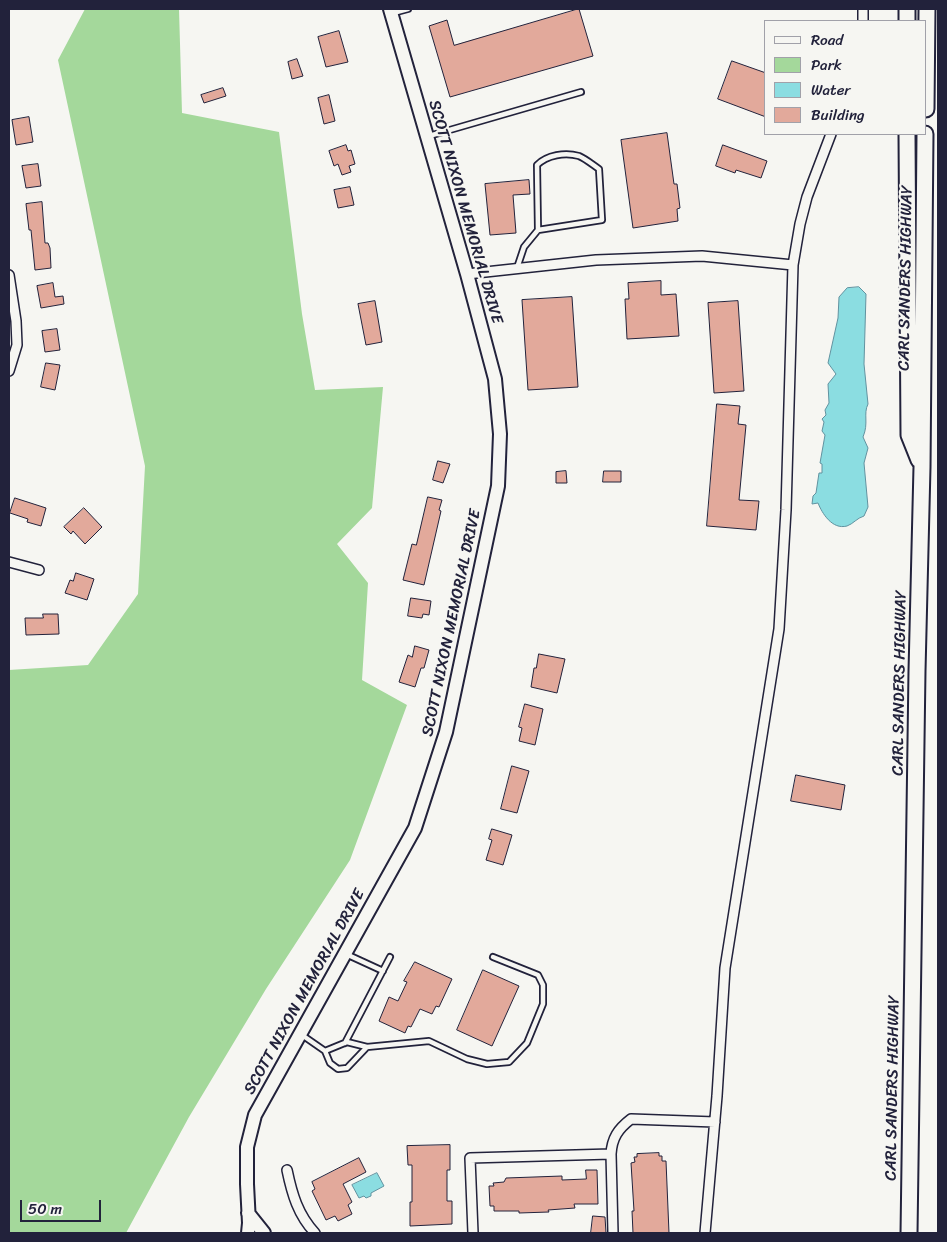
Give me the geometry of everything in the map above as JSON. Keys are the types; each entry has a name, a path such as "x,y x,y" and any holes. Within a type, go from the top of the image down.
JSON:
{"highway":[{"path":"907,135 908,435 922,467"},
{"name":"CARL SANDERS HIGHWAY","path":"908,1233 922,467 925,135"}],"main road":[{"name":"SCOTT NIXON MEMORIAL DRIVE","path":"248,1233 247,1147 255,1115 416,828 446,732 498,486 500,434 494,379 468,274 391,11"},
{"path":"248,1213 264,1233"}],"street":[{"path":"705,1233 715,1122 725,968 779,630 786,510 794,264 800,224 807,197 830,135"},
{"path":"468,274 596,260 702,256 794,264"},
{"path":"9,275 16,321 17,345 9,371"},
{"path":"9,562 39,570"},
{"path":"613,1233 612,1143 616,1133 623,1125 631,1119 715,1122"},
{"path":"474,1233 470,1158 611,1154"},
{"path":"287,1170 298,1210 304,1222 315,1233"}],"lane":[{"path":"391,11 408,9"},
{"path":"427,136 581,92"},
{"path":"517,269 524,247 538,230 537,165 544,158 562,155 578,156 600,169 602,220 538,230"},
{"path":"345,954 383,972"},
{"path":"345,1043 390,957"},
{"path":"325,1051 345,1043 367,1047 430,1042 468,1059 486,1064 509,1062 527,1043 543,1004 543,985 538,975 494,957"},
{"path":"301,1034 325,1051 330,1063 338,1068 347,1068 367,1047"}],"green space":[{"path":"85,9 179,9 182,113 279,132 302,314 315,390 383,387 372,508 337,544 368,583 362,680 407,705 350,860 266,989 189,1117 126,1233 9,1233 9,670 88,665 138,594 145,466 58,60"}],"water":[{"path":"859,287 866,294 864,364 868,404 863,437 868,448 864,463 868,507 864,516 842,527 828,520 818,503 812,504 819,473 822,473 822,464 820,463 825,435 822,431 824,422 822,419 826,415 825,410 829,403 828,384 836,374 828,363 838,318 839,297 847,288"},
{"path":"377,1173 384,1186 371,1193 371,1196 359,1198 352,1185"}],"building":[{"path":"579,9 593,56 450,97 429,26 447,20 454,45"},
{"path":"339,31 348,62 326,67 318,37"},
{"path":"297,59 303,76 292,79 288,62"},
{"path":"732,61 764,72 764,116 718,99"},
{"path":"223,88 226,96 204,103 201,95"},
{"path":"329,95 335,121 324,124 318,98"},
{"path":"29,117 33,142 16,145 12,120"},
{"path":"667,133 674,184 677,184 680,208 677,209 678,221 633,228 621,140"},
{"path":"346,145 348,151 351,150 355,164 349,166 351,172 342,175 338,164 334,166 329,151"},
{"path":"723,145 767,161 761,178 736,170 735,173 716,166"},
{"path":"38,164 41,186 26,188 22,166"},
{"path":"529,180 530,194 513,195 516,233 490,235 485,184"},
{"path":"350,187 354,205 338,208 334,190"},
{"path":"42,202 45,243 48,243 50,248 51,268 35,270 26,204"},
{"path":"661,281 661,295 676,294 679,336 627,339 625,299 629,299 628,283"},
{"path":"53,283 55,297 63,296 64,304 41,308 37,286"},
{"path":"572,297 578,387 528,390 522,300"},
{"path":"375,301 382,342 366,345 358,304"},
{"path":"738,301 744,391 714,393 708,303"},
{"path":"57,329 60,350 45,352 42,331"},
{"path":"46,363 60,365 55,390 41,387"},
{"path":"717,404 740,406 738,424 746,425 739,500 759,501 756,530 707,526"},
{"path":"438,461 450,464 443,483 433,480"},
{"path":"566,471 567,483 556,483 556,472"},
{"path":"604,471 621,471 621,482 603,482"},
{"path":"428,497 442,500 424,585 403,580 412,544 416,545"},
{"path":"15,498 46,508 41,526 27,522 28,519 10,513"},
{"path":"84,508 102,527 85,544 73,531 71,534 64,527"},
{"path":"76,573 94,579 87,600 65,593 70,580 73,581"},
{"path":"411,598 431,601 429,615 423,614 422,618 408,616"},
{"path":"43,614 58,614 59,634 26,635 25,618 43,618"},
{"path":"415,646 429,650 424,668 421,668 415,687 399,682 408,655 412,657"},
{"path":"539,654 565,659 557,693 531,687 534,668 536,668"},
{"path":"525,704 543,709 535,745 519,741 522,728 519,727"},
{"path":"512,766 529,771 517,813 501,809"},
{"path":"796,775 845,785 841,810 791,801"},
{"path":"492,829 512,835 503,865 486,860 492,840 489,839"},
{"path":"415,962 452,979 439,1007 436,1006 432,1014 420,1009 411,1027 408,1026 405,1033 379,1021 389,997 398,1001 407,982 404,981"},
{"path":"483,970 519,986 492,1046 457,1030"},
{"path":"450,1145 450,1170 447,1170 447,1201 452,1201 452,1224 410,1226 412,1165 408,1165 407,1146"},
{"path":"659,1153 659,1156 662,1156 662,1161 666,1161 669,1233 633,1233 632,1211 634,1211 631,1163 635,1162 634,1157 637,1157 637,1154"},
{"path":"359,1158 366,1172 343,1184 352,1202 348,1205 352,1214 338,1221 335,1216 326,1220 312,1191 315,1189 312,1182"},
{"path":"586,1170 597,1170 598,1204 574,1204 575,1208 548,1210 549,1212 519,1213 519,1211 494,1211 494,1206 490,1206 489,1186 494,1186 493,1183 504,1182 506,1178 562,1176 562,1180 586,1179"},
{"path":"593,1216 605,1217 606,1233 591,1233"}]}
